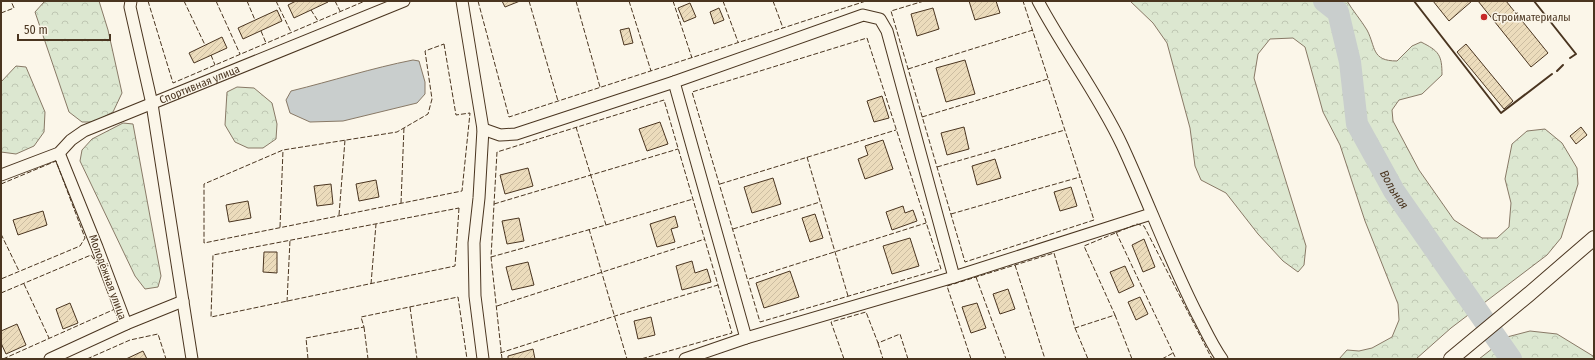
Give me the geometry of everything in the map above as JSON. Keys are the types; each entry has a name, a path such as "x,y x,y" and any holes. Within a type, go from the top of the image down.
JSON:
{"street":[{"path":"131,1 130,7 152,104 192,359"},
{"name":"Спортивная улица","path":"1,175 59,153 71,140 84,131 404,1"},
{"path":"462,1 483,129 479,198 474,243 475,296 483,359"},
{"path":"1038,1 1048,21 1106,113 1122,145 1190,300 1222,359"},
{"path":"483,129 500,135 516,134 674,82 864,15 880,19 887,31 954,277"},
{"path":"674,82 746,338"},
{"name":"Молодёжная улица","path":"50,359 126,324 59,153"},
{"path":"685,359 746,338 954,277 1151,214"},
{"path":"1451,359 1594,238"},
{"path":"126,324 183,301"}],"green space":[{"path":"99,1 108,30 122,93 113,112 94,122 82,122 69,112 35,12 44,2"},
{"path":"1130,1 1347,1 1367,30 1378,56 1383,59 1397,61 1412,46 1421,42 1436,51 1440,58 1442,75 1422,94 1399,100 1392,110 1393,121 1419,170 1454,220 1482,238 1497,238 1509,227 1511,203 1505,179 1512,144 1527,131 1545,129 1562,143 1577,168 1578,184 1561,238 1547,255 1451,328 1416,359 1339,359 1347,350 1359,351 1372,348 1392,337 1399,320 1398,304 1365,221 1340,145 1323,112 1305,47 1293,38 1270,39 1258,54 1254,78 1306,246 1304,265 1298,272 1283,261 1258,234 1226,193 1201,180 1195,166 1190,128 1167,43 1153,23"},
{"path":"16,66 26,67 45,112 44,132 34,146 16,154 1,152 1,82"},
{"path":"237,87 254,88 272,103 277,124 276,139 263,148 248,148 235,142 225,125 227,92"},
{"path":"123,123 133,124 161,276 158,287 145,289 135,276 80,161 82,150 92,139"},
{"path":"1530,331 1557,334 1593,356 1594,359 1479,359 1507,337"}],"shaded area":[{"path":"413,60 419,61 425,82 425,94 417,103 343,121 310,122 290,113 286,100 291,91"}],"building":[{"path":"296,1 328,2 294,18 288,5"},
{"path":"502,1 520,1 505,7"},
{"path":"969,1 996,1 1000,13 975,20"},
{"path":"1433,1 1472,1 1449,21"},
{"path":"1478,1 1506,1 1548,53 1531,67"},
{"path":"690,3 696,17 684,22 678,8"},
{"path":"719,8 724,20 714,24 710,12"},
{"path":"933,8 939,29 917,36 911,14"},
{"path":"277,10 282,21 243,39 238,28"},
{"path":"629,28 633,43 624,45 620,30"},
{"path":"222,37 227,48 194,63 189,53"},
{"path":"1466,44 1513,101 1504,109 1457,52"},
{"path":"965,60 975,94 946,102 936,68"},
{"path":"882,96 889,118 874,122 867,101"},
{"path":"660,122 668,144 647,151 639,129"},
{"path":"964,127 969,149 947,155 941,133"},
{"path":"1581,127 1587,135 1576,144 1570,136"},
{"path":"883,140 893,169 865,179 858,159 868,155 865,146"},
{"path":"995,159 1001,178 977,185 972,166"},
{"path":"528,168 533,186 505,194 500,175"},
{"path":"773,178 781,204 752,213 744,187"},
{"path":"376,180 379,197 359,201 356,184"},
{"path":"331,184 333,204 317,206 314,186"},
{"path":"1071,187 1077,206 1060,211 1054,192"},
{"path":"248,201 251,218 229,222 226,205"},
{"path":"903,206 905,213 913,210 917,221 892,230 886,212"},
{"path":"43,211 47,225 18,235 13,220"},
{"path":"815,214 823,238 810,242 802,218"},
{"path":"675,216 678,227 671,229 675,242 657,247 650,224"},
{"path":"519,218 524,241 507,244 502,221"},
{"path":"910,238 919,266 892,274 883,246"},
{"path":"1144,239 1155,267 1143,272 1132,245"},
{"path":"264,252 277,252 277,273 263,272"},
{"path":"692,261 695,273 707,269 711,282 682,290 676,266"},
{"path":"528,262 534,285 512,290 506,267"},
{"path":"1125,266 1134,286 1119,293 1110,272"},
{"path":"790,271 799,297 764,308 756,283"},
{"path":"1008,289 1015,309 1000,314 993,294"},
{"path":"1140,297 1148,314 1136,320 1128,302"},
{"path":"70,303 78,323 63,329 56,309"},
{"path":"977,303 986,328 971,333 962,307"},
{"path":"651,317 655,335 638,339 634,321"},
{"path":"17,324 26,345 6,354 1,343 1,331"},
{"path":"533,349 535,359 508,359 508,356"},
{"path":"143,351 147,359 126,359"}],"waterway":[{"name":"Вольная","path":"1324,1 1338,12 1350,62 1357,124 1394,191 1511,359"}],"fence":[{"path":"1,13 14,8 11,1"},
{"path":"148,1 173,83 365,1"},
{"path":"184,1 205,45"},
{"path":"216,1 240,54"},
{"path":"247,1 255,20"},
{"path":"276,1 291,32"},
{"path":"335,1 340,11"},
{"path":"478,1 509,117 866,1"},
{"path":"529,1 558,101"},
{"path":"576,1 600,87"},
{"path":"629,1 651,71"},
{"path":"673,1 692,58"},
{"path":"723,1 738,42"},
{"path":"773,1 783,28"},
{"path":"924,1 891,11 965,262 1094,220 1023,1"},
{"path":"311,10 318,21"},
{"path":"908,69 1033,30"},
{"path":"261,31 266,43"},
{"path":"867,38 941,269 760,322 692,92 867,38"},
{"path":"444,44 456,115 470,113 462,191 204,243 204,184 283,150 397,132 428,114 432,99 425,51 444,44"},
{"path":"211,55 215,65"},
{"path":"922,117 1048,79"},
{"path":"502,359 491,257 497,152 664,100 732,333 641,359"},
{"path":"401,203 404,127"},
{"path":"491,257 606,225 576,127"},
{"path":"720,184 896,130"},
{"path":"937,167 1065,130"},
{"path":"339,215 345,140"},
{"path":"494,204 678,149"},
{"path":"280,227 283,150"},
{"path":"807,157 848,296"},
{"path":"1,184 56,161 85,238 80,246 1,279"},
{"path":"951,214 1080,177"},
{"path":"606,225 693,199"},
{"path":"733,229 820,202"},
{"path":"459,208 455,266 211,317 213,255 459,208"},
{"path":"749,279 926,223"},
{"path":"371,284 376,224"},
{"path":"971,359 947,286 1054,253 1075,328 1115,315 1084,246 1137,224 1144,226 1212,359"},
{"path":"589,229 627,359"},
{"path":"1116,232 1176,359"},
{"path":"1,234 19,271"},
{"path":"497,306 705,239"},
{"path":"287,302 290,240"},
{"path":"1,293 91,255 98,265 106,286"},
{"path":"1015,265 1045,359"},
{"path":"976,277 1006,359"},
{"path":"24,284 49,338"},
{"path":"500,353 718,285"},
{"path":"308,359 306,338 364,327 361,317 458,297 467,359"},
{"path":"3,359 115,309 114,306"},
{"path":"410,307 417,359"},
{"path":"844,359 831,322 866,312 878,343 900,334 908,359"},
{"path":"1115,315 1132,359"},
{"path":"364,327 368,359"},
{"path":"1075,328 1088,359"},
{"path":"87,359 130,340 158,334 166,359"},
{"path":"878,343 883,359"},
{"path":"1162,359 1173,353"}],"wall":[{"path":"1414,1 1501,113 1552,74"},
{"path":"1534,1 1576,54 1570,58"},
{"path":"1557,71 1563,65"}],"place":[{"name":"Стройматериалы","path":"1484,17"}]}
